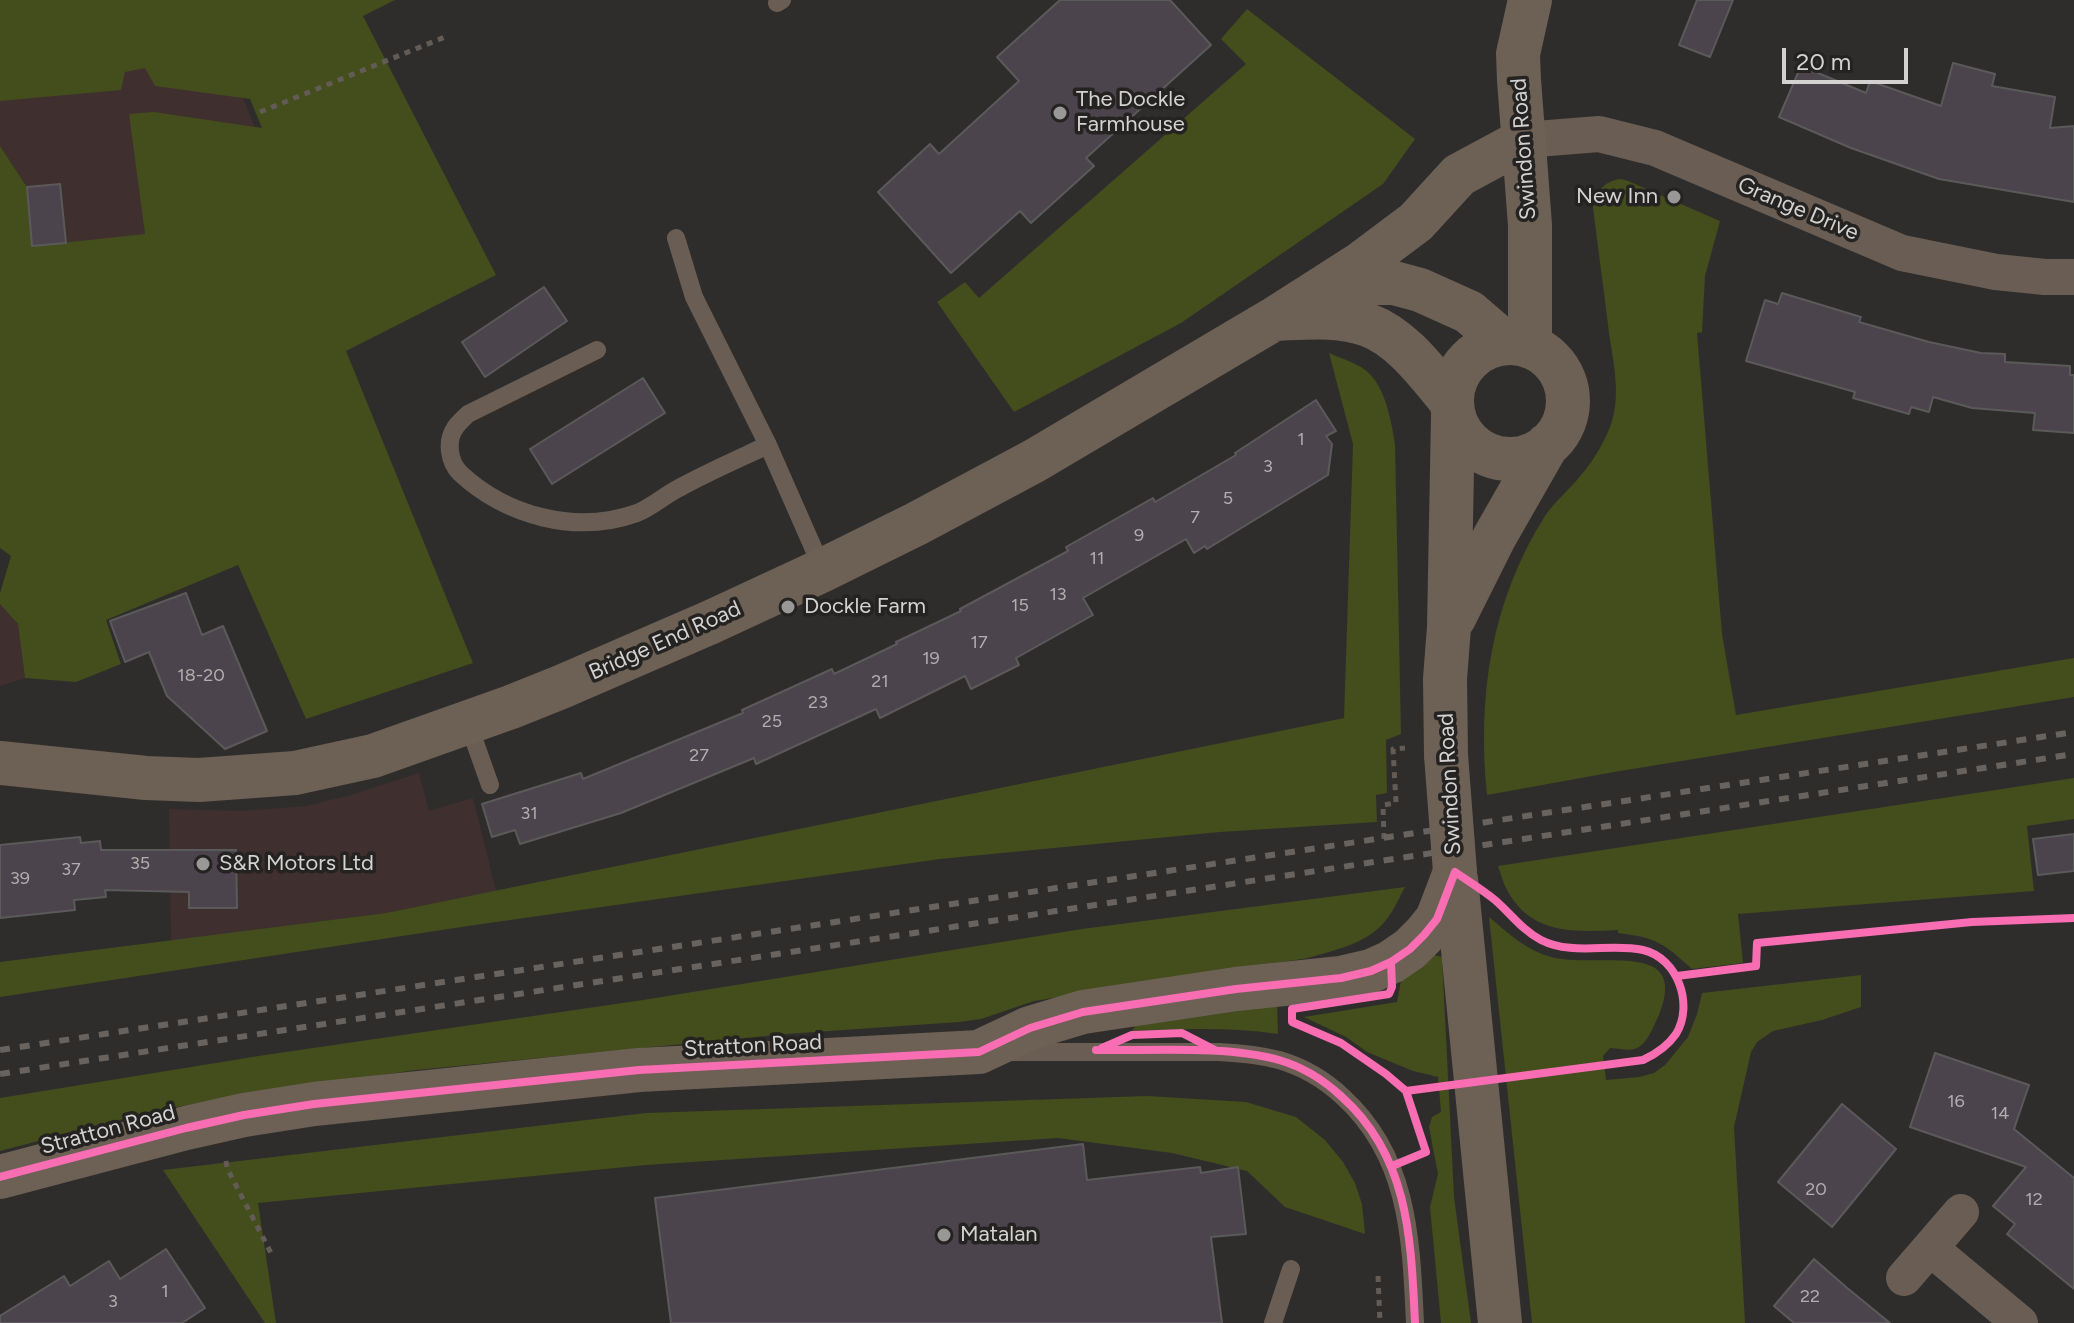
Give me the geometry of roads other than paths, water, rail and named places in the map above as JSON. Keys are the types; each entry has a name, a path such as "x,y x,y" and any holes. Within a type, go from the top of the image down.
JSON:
{"main road":[{"name":"Swindon Road","path":"1517,345 1531,268 1518,54 1530,0"},
{"name":"Bridge End Road","path":"0,763 146,778 199,780 295,773 373,756 574,681 823,570 1034,461 1327,285 1416,222 1459,175 1524,140"},
{"path":"1274,319 1341,319 1368,325 1390,338 1405,350 1452,409 1464,437 1479,451 1490,456 1522,458 1534,454 1558,434 1567,410 1567,391 1556,367 1546,356 1517,345 1469,312 1420,290 1394,283 1327,285"},
{"path":"1452,409 1456,379 1469,360 1481,350 1517,345"},
{"name":"Swindon Road","path":"1452,409 1449,627 1445,679 1430,752 1455,872 1500,1323"},
{"name":"Swindon Road","path":"1449,627 1495,536 1547,445"},
{"name":"Stratton Road","path":"0,1177 186,1128 314,1104 639,1070 979,1052 1030,1028 1083,1012 1236,989 1341,978 1371,971 1410,949 1437,919 1455,872"}],"street":[{"name":"Grange Drive","path":"1524,140 1599,134 1668,154 1902,253 1996,272 2074,277"},
{"path":"1904,1278 1961,1212"},
{"path":"1930,1248 2020,1323"}],"lane":[{"path":"676,238 694,297 768,445 823,570"},
{"path":"597,350 468,414 454,429 450,444 450,457 456,468 476,487 533,516 571,522 607,521 640,512 678,488 768,445"},
{"path":"468,723 490,785"},
{"name":"Stratton Road","path":"979,1052 1096,1050 1248,1054 1280,1061 1320,1078 1357,1110 1392,1166 1409,1238 1415,1323"},
{"path":"1273,1323 1291,1269"}],"railway":[{"path":"0,1050 2074,732"},
{"path":"0,1074 2074,754"}],"place":[{"name":"The Dockle Farmhouse","path":"1060,113"},
{"name":"New Inn","path":"1674,197"},
{"name":"Dockle Farm","path":"788,607"},
{"name":"S&R Motors Ltd","path":"203,864"},
{"name":"Matalan","path":"944,1235"}]}
